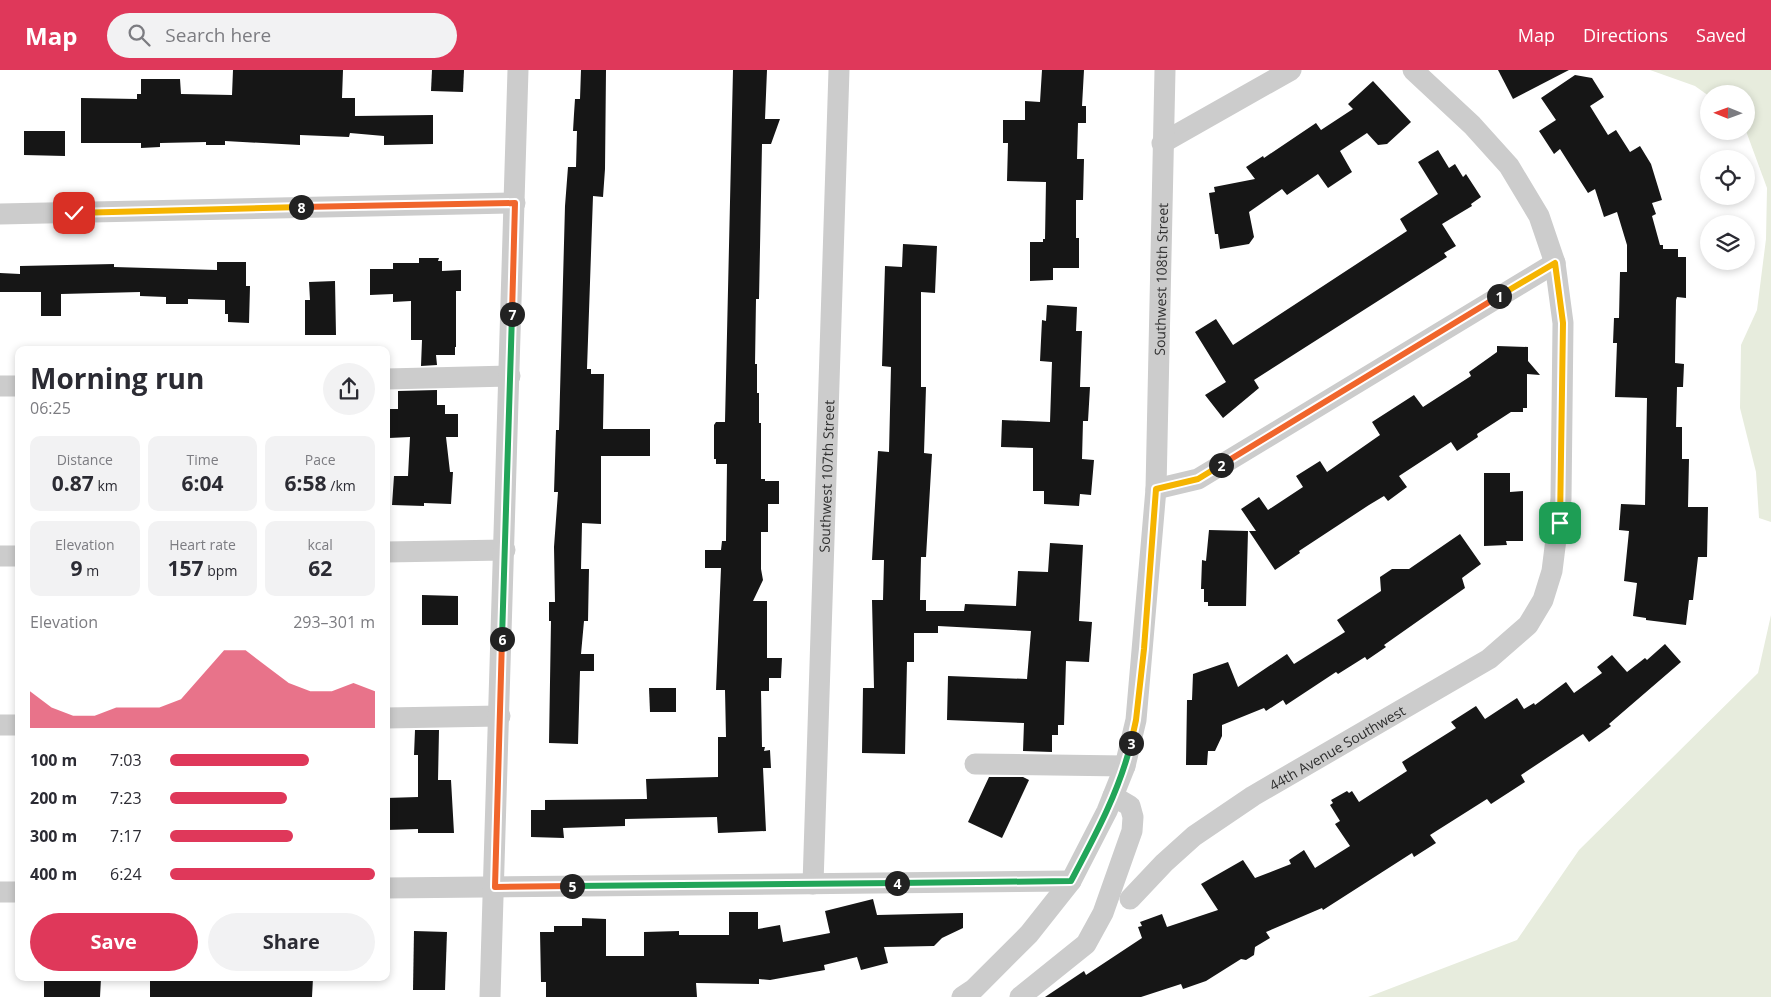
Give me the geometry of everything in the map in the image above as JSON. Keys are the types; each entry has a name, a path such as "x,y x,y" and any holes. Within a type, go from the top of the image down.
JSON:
{"street":[{"path":"490,997 495,887 518,70"},
{"name":"Southwest 107th Street","path":"813,884 839,70"},
{"name":"Southwest 108th Street","path":"962,997 974,989 1028,934 1071,881 1113,796 1125,766 1136,720 1156,489 1164,70"},
{"path":"1162,143 1291,70"},
{"name":"44th Avenue Southwest","path":"1130,899 1164,863 1194,836 1253,796 1489,659 1528,625 1543,600 1552,571 1561,499 1563,323 1555,263 1539,216 1509,166 1472,125 1413,70"},
{"path":"0,214 515,203"},
{"path":"1156,489 1198,479 1555,263"},
{"path":"390,379 510,376"},
{"path":"0,386 15,386"},
{"path":"390,552 505,550"},
{"path":"0,556 15,556"},
{"path":"390,718 500,716"},
{"path":"0,725 15,725"},
{"path":"975,764 1125,766"},
{"path":"1020,997 1086,944 1103,913 1132,830 1133,817 1130,806 1113,796"},
{"path":"390,888 1071,881"},
{"path":"0,892 15,892"}],"shaded area":[{"path":"1650,70 1771,70 1771,522 1759,518 1756,472 1740,408 1741,345 1757,310 1766,239 1767,188 1755,155 1755,150 1753,150 1749,140 1755,140 1755,85 1700,85 1700,90 1695,86"},
{"path":"1771,615 1771,997 1368,997 1517,940 1579,850 1758,673"}],"building":[{"path":"233,70 343,70 342,98 355,98 355,116 433,115 433,144 384,145 384,136 350,133 349,137 300,135 300,145 225,141 225,145 206,145 206,142 160,143 160,147 141,148 141,143 81,143 81,98 137,99 137,94 141,94 141,79 180,79 181,94 232,95"},
{"path":"432,70 464,70 463,92 431,91"},
{"path":"581,70 606,70 605,169 603,197 593,196 587,369 591,369 591,374 604,374 603,429 650,429 650,456 601,456 601,524 582,523 581,569 589,569 588,621 584,621 581,654 594,654 594,671 580,671 578,744 549,743 551,621 549,621 549,602 555,602 554,547 558,492 554,492 556,430 559,430 565,206 568,167 576,167 577,131 573,131 575,99 580,99"},
{"path":"733,70 767,70 765,119 780,119 771,144 762,144 759,299 756,299 755,364 757,364 757,393 759,393 759,423 761,423 761,479 765,479 765,481 779,481 779,504 768,504 768,532 761,532 761,569 763,580 753,601 767,601 767,658 782,658 781,678 769,678 769,691 761,691 762,747 765,747 764,751 770,750 771,768 763,768 766,831 718,833 717,817 625,819 625,826 563,828 564,838 531,837 531,810 545,810 545,800 647,799 646,779 718,777 718,737 726,737 725,690 716,690 721,568 705,568 705,550 721,550 722,541 726,541 727,464 716,464 716,459 714,459 714,425 716,422 725,422"},
{"path":"1042,70 1084,70 1082,106 1086,106 1086,123 1078,123 1077,159 1084,159 1083,200 1076,200 1076,238 1079,238 1079,268 1053,268 1053,280 1030,281 1030,242 1043,242 1043,239 1045,239 1046,182 1007,181 1008,143 1003,143 1003,120 1025,120 1025,101 1040,102"},
{"path":"1498,70 1569,70 1513,99"},
{"path":"1575,75 1592,78 1604,97 1590,106 1608,135 1616,130 1630,152 1640,146 1651,164 1662,200 1652,203 1656,214 1652,216 1660,245 1663,245 1663,249 1678,249 1678,257 1686,257 1686,298 1677,297 1676,300 1675,363 1684,364 1683,387 1677,387 1676,427 1682,427 1682,459 1689,459 1688,507 1708,507 1707,557 1698,557 1693,600 1689,600 1686,625 1646,620 1646,618 1633,616 1637,583 1624,581 1629,531 1619,530 1621,504 1645,505 1647,398 1615,397 1617,343 1613,343 1614,318 1619,318 1620,272 1627,272 1627,245 1617,212 1604,217 1595,189 1588,193 1560,149 1554,154 1539,131 1556,120 1541,98"},
{"path":"1373,81 1411,122 1387,144 1378,145 1367,133 1340,151 1352,172 1328,188 1318,174 1287,195 1282,189 1249,212 1254,237 1249,244 1220,249 1218,234 1215,234 1209,193 1215,192 1214,187 1255,179 1246,167 1263,156 1264,158 1316,123 1321,130 1353,109 1348,104"},
{"path":"24,131 65,131 65,156 24,155"},
{"path":"1438,150 1449,168 1455,164 1463,177 1466,174 1481,197 1471,204 1472,206 1442,224 1456,246 1444,253 1447,257 1254,380 1259,388 1223,418 1205,395 1226,382 1195,332 1216,319 1233,345 1407,231 1400,219 1438,194 1418,162"},
{"path":"903,244 937,246 935,293 921,292 921,387 926,387 924,453 932,454 926,557 921,557 920,600 926,600 926,611 964,611 965,604 1016,606 1018,571 1048,572 1050,543 1083,545 1079,621 1092,622 1089,662 1066,661 1064,725 1058,725 1058,735 1052,735 1052,752 1023,751 1024,723 947,720 948,676 1027,679 1031,631 938,626 938,633 914,633 914,662 907,662 905,754 862,753 863,688 874,688 872,600 883,600 884,560 872,560 878,451 889,452 891,367 882,366 885,266 902,267"},
{"path":"419,258 439,258 438,261 442,261 442,271 461,270 461,291 456,291 455,355 436,355 437,365 421,366 422,340 411,340 411,301 393,302 393,294 370,295 370,269 393,269 393,263 419,263"},
{"path":"217,262 246,262 246,286 250,286 249,323 228,322 228,314 225,314 225,300 188,299 188,304 166,304 166,297 140,296 140,292 61,294 61,316 41,316 41,292 0,292 0,273 20,274 20,266 114,264 114,267 217,270"},
{"path":"335,281 336,335 305,335 305,300 310,300 309,282"},
{"path":"1047,305 1077,307 1076,331 1082,331 1080,387 1090,387 1088,421 1083,421 1082,459 1094,460 1091,495 1080,494 1079,506 1044,504 1044,491 1033,491 1033,448 1001,447 1002,420 1050,422 1052,362 1040,361 1042,320 1046,321"},
{"path":"1497,346 1528,347 1528,361 1540,375 1527,374 1527,408 1523,408 1523,412 1511,412 1477,434 1478,437 1457,451 1451,442 1399,476 1407,487 1388,501 1384,496 1369,505 1299,551 1300,553 1275,570 1249,531 1256,531 1241,509 1259,497 1268,510 1303,487 1296,476 1320,461 1327,472 1380,435 1372,422 1414,395 1423,407 1471,376 1469,372 1497,352"},
{"path":"437,390 437,405 445,405 445,414 458,414 458,437 446,437 450,472 453,472 451,504 424,503 424,506 392,505 394,476 408,476 410,437 390,438 390,409 398,409 398,391"},
{"path":"1484,473 1510,473 1510,492 1523,491 1523,541 1506,541 1507,545 1484,546"},
{"path":"1209,530 1248,531 1246,606 1208,606 1208,602 1204,602 1204,589 1201,589 1202,560 1206,561"},
{"path":"1460,534 1481,564 1462,578 1465,588 1384,645 1386,647 1367,660 1365,657 1338,674 1336,672 1286,705 1283,700 1266,711 1264,708 1222,725 1222,736 1215,751 1208,751 1207,765 1186,765 1187,700 1192,700 1193,674 1228,662 1238,687 1287,654 1294,664 1345,632 1337,620 1381,591 1380,577 1392,569 1409,569"},
{"path":"422,595 458,596 458,625 422,625"},
{"path":"1665,644 1681,662 1609,724 1611,726 1589,742 1583,734 1521,775 1525,782 1491,804 1487,799 1430,835 1436,843 1414,857 1412,853 1323,910 1322,908 1266,932 1270,938 1255,947 1254,955 1246,960 1241,959 1206,981 1183,989 1181,984 1141,997 1045,997 1084,971 1086,975 1142,938 1138,927 1142,926 1140,922 1162,914 1167,927 1218,910 1201,884 1243,860 1255,878 1291,864 1289,860 1304,850 1315,868 1350,846 1335,824 1340,821 1330,805 1333,803 1331,800 1347,791 1349,793 1352,791 1359,802 1407,771 1402,762 1456,728 1451,722 1476,706 1485,719 1517,698 1524,709 1534,703 1535,705 1566,682 1574,693 1602,673 1597,667 1612,655 1627,672 1645,658 1647,660"},
{"path":"649,688 676,688 676,712 650,712"},
{"path":"415,730 439,730 438,780 451,780 454,833 418,833 418,829 390,830 390,798 418,797 418,755 414,755"},
{"path":"989,777 1023,777 1029,780 1002,838 968,822"},
{"path":"873,899 877,915 963,913 963,928 942,938 934,946 884,947 888,963 861,970 857,957 824,965 825,970 770,980 759,979 759,984 696,983 697,997 546,997 546,982 541,982 540,932 554,932 554,926 582,926 582,918 606,919 606,956 644,956 644,932 679,931 679,935 729,935 729,912 758,912 758,929 780,925 783,942 830,933 825,911"},
{"path":"414,931 447,932 445,990 413,990"},
{"path":"44,981 101,981 100,997 44,997"},
{"path":"150,981 313,981 312,997 150,997"}],"route":[{"path":"74,213 515,203 495,887 1071,881 1107,811 1125,766 1136,720 1144,649 1156,489 1198,479 1555,263 1563,323 1560,523"}]}
